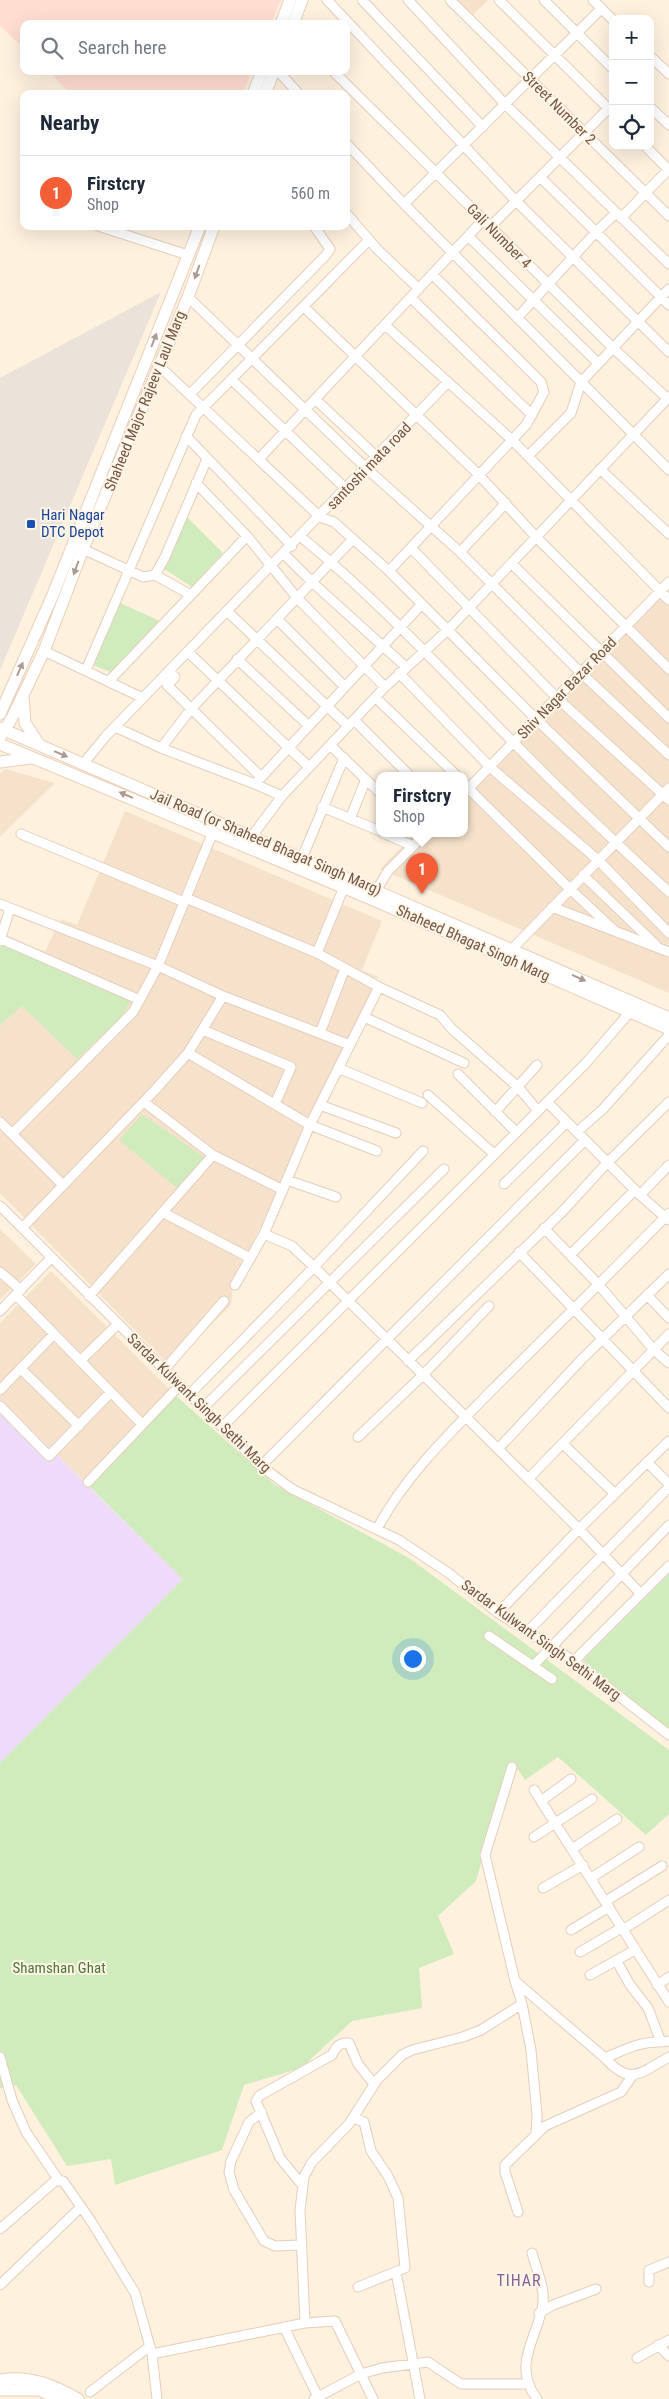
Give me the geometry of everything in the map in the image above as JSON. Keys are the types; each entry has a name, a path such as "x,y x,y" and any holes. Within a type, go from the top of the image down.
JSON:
{"main road":[{"path":"282,20 290,0"},
{"path":"294,20 302,0"},
{"path":"255,90 260,75"},
{"path":"266,90 274,75"},
{"name":"Shaheed Major Rajeev Laul Marg","path":"0,714 3,698 52,597 198,230"},
{"name":"Shaheed Major Rajeev Laul Marg","path":"1,732 13,716 44,650 83,549 143,410 213,230"},
{"path":"23,693 26,723 39,744"},
{"name":"Jail Road (or Shaheed Bhagat Singh Marg)","path":"1,732 39,744 302,858 374,894 512,949 669,1018"},
{"name":"Shaheed Bhagat Singh Marg","path":"0,744 344,888 374,894 669,1029"},
{"path":"0,762 33,758"},
{"path":"3,2382 36,2380 56,2387 78,2399"},
{"path":"3,2382 61,2399"}],"street":[{"path":"327,0 346,20"},
{"path":"362,0 482,126"},
{"path":"408,0 505,104 669,264"},
{"name":"Street Number 2","path":"450,0 669,216"},
{"path":"499,0 609,106"},
{"path":"544,0 609,65"},
{"path":"593,0 609,16"},
{"path":"404,204 601,9"},
{"path":"350,25 516,201 669,352"},
{"path":"654,63 669,74"},
{"path":"280,75 295,90"},
{"name":"Gali Number 4","path":"337,75 548,285 613,348 669,398"},
{"path":"259,459 469,236 516,201 609,110"},
{"path":"654,110 669,125"},
{"path":"350,147 404,204 669,470"},
{"path":"517,318 596,232 645,193 669,169 649,150"},
{"path":"540,177 669,305"},
{"path":"350,218 403,276 419,289"},
{"path":"110,230 188,255"},
{"path":"190,394 326,255 330,249 317,230"},
{"path":"469,236 598,363"},
{"path":"86,670 196,415 232,380 251,357 304,307 369,240"},
{"path":"389,571 526,425 544,392 542,382 432,274"},
{"path":"528,456 571,413 581,382 669,289"},
{"path":"188,297 366,468 460,552 580,673 669,755"},
{"path":"411,298 532,415"},
{"path":"304,307 478,474 537,538 669,669"},
{"path":"386,325 511,439 669,600"},
{"path":"159,366 204,406 320,517 334,522 389,571 536,719 669,847"},
{"path":"232,380 346,489"},
{"name":"santoshi mata road","path":"84,764 115,727 301,537 448,382"},
{"path":"252,836 282,796 385,687 448,630 572,501 633,433 669,398"},
{"path":"315,399 377,457"},
{"path":"186,436 207,460 244,495 292,546"},
{"path":"155,575 165,557 207,460"},
{"path":"600,469 669,534"},
{"path":"196,483 247,536 271,568 298,598 385,687"},
{"path":"460,552 506,503"},
{"path":"109,681 247,536"},
{"path":"301,537 330,561 398,627 426,651 513,743 669,892"},
{"path":"161,748 191,709 219,682 237,659 313,583 330,561 353,539"},
{"path":"411,548 557,698 667,794 639,818 512,949"},
{"path":"83,549 143,577 155,575 191,595"},
{"path":"284,554 313,583 382,645 490,767 598,860 669,932"},
{"path":"512,564 669,718"},
{"name":"Shiv Nagar Bazar Road","path":"468,786 490,767 669,582"},
{"path":"258,780 364,667 398,627 421,605"},
{"path":"228,612 326,706 351,723 406,772"},
{"path":"277,619 345,687"},
{"path":"44,650 144,698"},
{"path":"188,652 310,767"},
{"path":"237,659 308,726"},
{"path":"169,672 175,678 167,685 258,780 282,796"},
{"path":"376,698 451,772"},
{"path":"115,727 161,748 258,780"},
{"path":"330,745 376,789"},
{"path":"302,858 344,758"},
{"path":"350,819 366,779"},
{"path":"468,790 615,931"},
{"path":"322,807 376,830"},
{"path":"12,1134 133,1012 158,966 213,832"},
{"path":"21,834 317,953 379,987 440,1015 452,1029 519,1088 538,1111"},
{"path":"392,837 413,846"},
{"path":"374,894 388,872 420,837"},
{"path":"584,875 660,948"},
{"path":"317,953 344,888"},
{"path":"0,904 158,966 223,996 350,1045"},
{"path":"552,907 669,952"},
{"path":"10,908 1,940 140,1000"},
{"path":"320,1033 345,968"},
{"path":"236,1285 264,1234 310,1126 379,987"},
{"path":"22,1228 144,1102 188,1053 223,996"},
{"path":"222,1427 586,1063 630,1012"},
{"path":"364,1017 464,1063"},
{"path":"203,1030 290,1067 275,1104"},
{"path":"576,1132 604,1109 669,1035"},
{"path":"188,1053 310,1126 377,1151"},
{"path":"495,1112 519,1088 537,1065"},
{"path":"338,1068 425,1099 494,1154"},
{"path":"458,1074 516,1132"},
{"path":"144,1102 213,1155 283,1190"},
{"path":"377,1529 389,1506 403,1486 466,1417 598,1284 668,1217 637,1193 547,1102"},
{"path":"408,1361 562,1212 607,1162 669,1102"},
{"path":"320,1105 396,1133"},
{"path":"0,1122 63,1185"},
{"path":"504,1184 567,1122"},
{"path":"261,1466 585,1140"},
{"path":"189,1394 314,1267 423,1151"},
{"path":"89,1296 164,1213 213,1155"},
{"path":"570,1255 669,1165"},
{"path":"203,1408 444,1169"},
{"path":"287,1180 336,1197"},
{"name":"Sardar Kulwant Singh Sethi Marg","path":"0,1206 261,1466 292,1489 399,1540 450,1574 498,1614 574,1661 669,1735"},
{"path":"164,1213 250,1258"},
{"path":"544,1228 626,1315 654,1350 669,1363"},
{"path":"264,1234 292,1246 330,1282 579,1529 641,1594"},
{"path":"519,1252 669,1408"},
{"path":"0,1311 51,1258"},
{"path":"0,1272 80,1362 142,1424"},
{"path":"498,1449 582,1359 669,1274"},
{"path":"647,1295 669,1318"},
{"path":"164,1370 224,1301"},
{"path":"358,1437 423,1375 489,1306"},
{"path":"80,1362 118,1324"},
{"path":"0,1390 54,1334"},
{"path":"528,1479 669,1334"},
{"path":"21,1369 78,1426"},
{"path":"88,1482 180,1385"},
{"path":"0,1406 49,1456 111,1392"},
{"path":"498,1614 579,1529 669,1441"},
{"path":"563,1444 615,1494"},
{"path":"527,1632 669,1486 647,1462"},
{"path":"533,1666 669,1525"},
{"path":"574,1661 669,1566"},
{"path":"489,1636 552,1679"},
{"path":"512,1767 485,1855 522,2004 531,2050 537,2115 536,2135"},
{"path":"541,1801 572,1779"},
{"path":"534,1790 624,1928 635,1950 669,2002"},
{"path":"534,1837 592,1799"},
{"path":"572,1849 617,1819"},
{"path":"591,1878 639,1847"},
{"path":"543,1888 582,1865"},
{"path":"571,1930 662,1866"},
{"path":"580,1952 669,1900"},
{"path":"590,1975 635,1950"},
{"path":"605,2058 648,2041 665,2042 648,2008 630,1985 616,1960"},
{"path":"657,1985 669,1977"},
{"path":"515,1980 605,2058 617,2071 633,2075"},
{"path":"305,2323 300,2210 304,2177 312,2162 354,2118 374,2084 407,2052 463,2037 481,2030 522,2004"},
{"path":"303,2186 280,2158 262,2112 256,2102 259,2096 332,2056 336,2046 344,2042 349,2043 358,2064 374,2084"},
{"path":"0,2057 12,2100 26,2132 81,2207 134,2293 151,2350 157,2399"},
{"path":"518,2212 505,2167 536,2135 552,2122 621,2092 633,2075 669,2057"},
{"path":"262,2112 249,2122 231,2161 230,2180 264,2241 275,2246 301,2245"},
{"path":"354,2118 364,2122 371,2151 388,2176 398,2198 405,2268 358,2287"},
{"path":"0,2229 60,2180"},
{"path":"0,2285 81,2207"},
{"path":"532,2253 543,2294 528,2352 526,2374 528,2384 537,2399"},
{"path":"649,2282 649,2270 669,2262"},
{"path":"396,2272 420,2399"},
{"path":"539,2313 553,2305 596,2289"},
{"path":"90,2392 151,2350 305,2323 335,2321 373,2399"},
{"path":"284,2327 316,2398 361,2374 382,2368 428,2362 461,2384 528,2384"},
{"path":"637,2358 669,2340"},
{"path":"658,2345 669,2356"},
{"path":"3,2382 18,2399"}],"shaded area":[{"path":"0,0 281,0 273,20 20,20 20,44 0,26"},
{"path":"452,0 488,0 470,18"},
{"path":"52,75 250,75 244,90 67,90"},
{"name":"Hari Nagar DTC Depot","path":"161,292 0,670 0,378"},
{"path":"669,577 669,993 380,869 412,837 468,837 468,781"},
{"path":"5,769 55,783 0,837 0,774"},
{"path":"125,811 382,921 362,970 378,977 233,1285 231,1305 170,1366 0,1193 0,938 45,951 61,919 77,925"},
{"path":"0,1229 36,1264 0,1300"},
{"path":"51,1271 173,1393 85,1482 0,1399 0,1323"},
{"path":"0,1399 183,1579 0,1763"}],"green space":[{"path":"184,514 223,553 192,587 163,568"},
{"path":"116,601 162,622 111,672 87,663"},
{"path":"0,941 89,984 131,1000 122,1016 77,1059 22,1006 0,1025"},
{"path":"142,1114 204,1157 178,1189 119,1140"},
{"name":"Shamshan Ghat","path":"173,1393 275,1485 409,1558 669,1750 669,1814 646,1835 558,1757 525,1780 516,1767 504,1785 476,1881 438,1916 454,1954 419,1968 422,2008 352,2021 301,2068 244,2085 222,2150 115,2185 111,2159 67,2166 16,2085 0,2088 0,1763 183,1579 85,1482"},
{"path":"669,1574 669,1731 583,1660"}],"place":[{"name":"Hari Nagar DTC Depot","path":"31,524"},
{"name":"Firstcry","path":"422,894"}],"district":[{"name":"TIHAR","path":"519,2280"}]}
